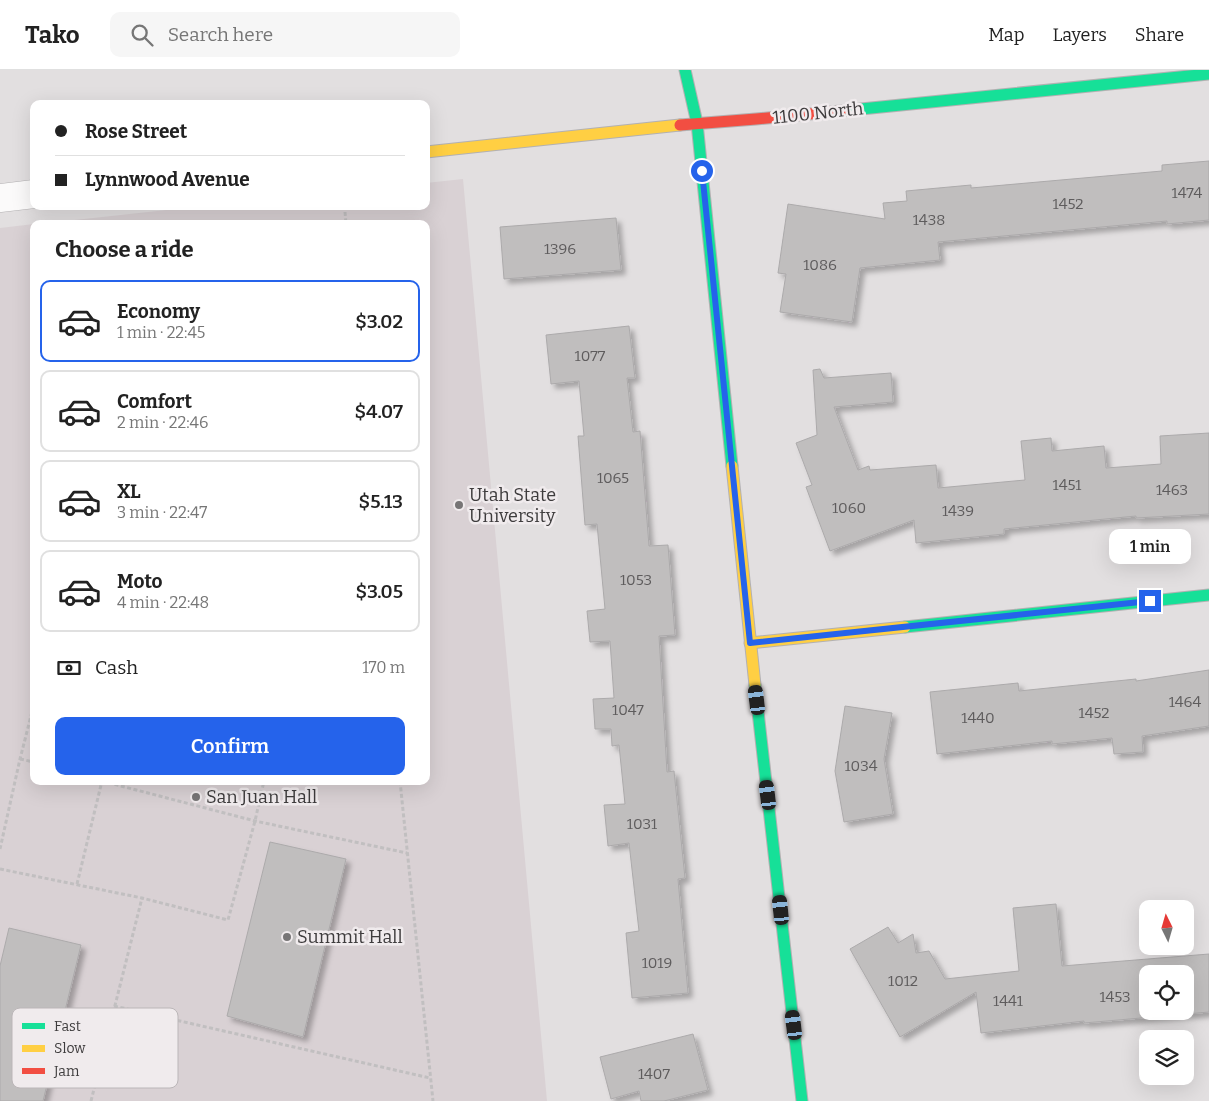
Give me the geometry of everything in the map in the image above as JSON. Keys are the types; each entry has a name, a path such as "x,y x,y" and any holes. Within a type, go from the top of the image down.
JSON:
{"street":[{"path":"685,70 697,123 750,643 802,1101"},
{"name":"1100 North","path":"430,152 697,123 756,119 1209,74"},
{"path":"0,198 30,194"},
{"path":"750,643 1209,595"}],"path":[{"path":"345,212 346,220"},
{"path":"0,849 30,720"},
{"path":"20,759 30,761"},
{"path":"77,884 101,785"},
{"path":"118,785 254,820 407,853"},
{"path":"0,869 142,898 228,920 263,785"},
{"path":"400,785 433,1101"},
{"path":"123,1008 114,1006 142,898"},
{"path":"178,1021 430,1078"},
{"path":"91,1101 94,1088"}],"shaded area":[{"name":"Utah State University","path":"463,179 547,1101 0,1101 0,228 30,224 30,785 430,785 430,220 75,220 166,210 430,210 430,183"}],"building":[{"path":"1209,161 1209,220 1167,224 1167,221 938,242 940,260 860,268 852,322 780,312 786,274 778,273 788,204 885,219 883,203 907,201 906,191 971,185 971,188 1162,171 1162,165"},
{"path":"616,218 621,270 504,279 500,227"},
{"path":"629,326 635,378 627,378 633,432 640,431 649,546 668,545 675,635 659,636 667,772 674,771 685,878 678,879 688,993 632,998 626,933 639,931 629,843 608,846 604,805 625,804 619,745 612,746 611,729 595,729 593,699 614,698 610,641 590,642 587,611 605,609 597,524 585,525 578,436 584,436 579,381 551,384 546,335"},
{"path":"820,369 824,378 891,373 893,402 834,407 858,470 869,466 870,470 936,465 938,488 1025,480 1021,441 1051,438 1052,451 1104,446 1106,468 1161,464 1160,436 1209,433 1209,514 1136,518 1136,516 1004,529 1004,534 916,543 914,520 830,551 806,487 812,485 796,443 817,435 813,370"},
{"path":"1209,670 1209,726 1142,736 1143,752 1114,754 1112,738 1052,744 1052,741 937,754 930,692 1018,683 1019,691 1136,679 1136,681"},
{"path":"845,706 892,713 884,759 893,814 844,822 835,771"},
{"name":"Summit Hall","path":"270,842 346,859 303,1037 227,1016"},
{"path":"1056,904 1062,966 1209,954 1209,1012 1194,1013 1194,965 1139,965 1139,1018 1084,1023 1084,1021 981,1033 976,992 900,1037 850,949 888,927 898,943 913,934 916,953 929,951 945,979 1019,971 1013,908"},
{"path":"9,928 81,945 66,1008 12,1008 12,1088 46,1088 43,1101 0,1101 0,966"},
{"path":"693,1034 708,1090 664,1101 641,1101 639,1091 611,1099 600,1057"}],"traffic: fast":[{"path":"685,70 697,123 732,466"},
{"path":"841,111 1209,74"},
{"path":"905,627 1209,595"},
{"path":"755,685 802,1101"}],"traffic: slow":[{"path":"430,152 680,125"},
{"path":"732,466 755,685"},
{"path":"750,643 905,627"}],"traffic: jam":[{"path":"680,125 841,111"}],"place":[{"name":"Utah State University","path":"459,505"},
{"name":"San Juan Hall","path":"196,797"},
{"name":"Summit Hall","path":"287,937"}],"route":[{"path":"702,171 750,643 1150,601"}]}
